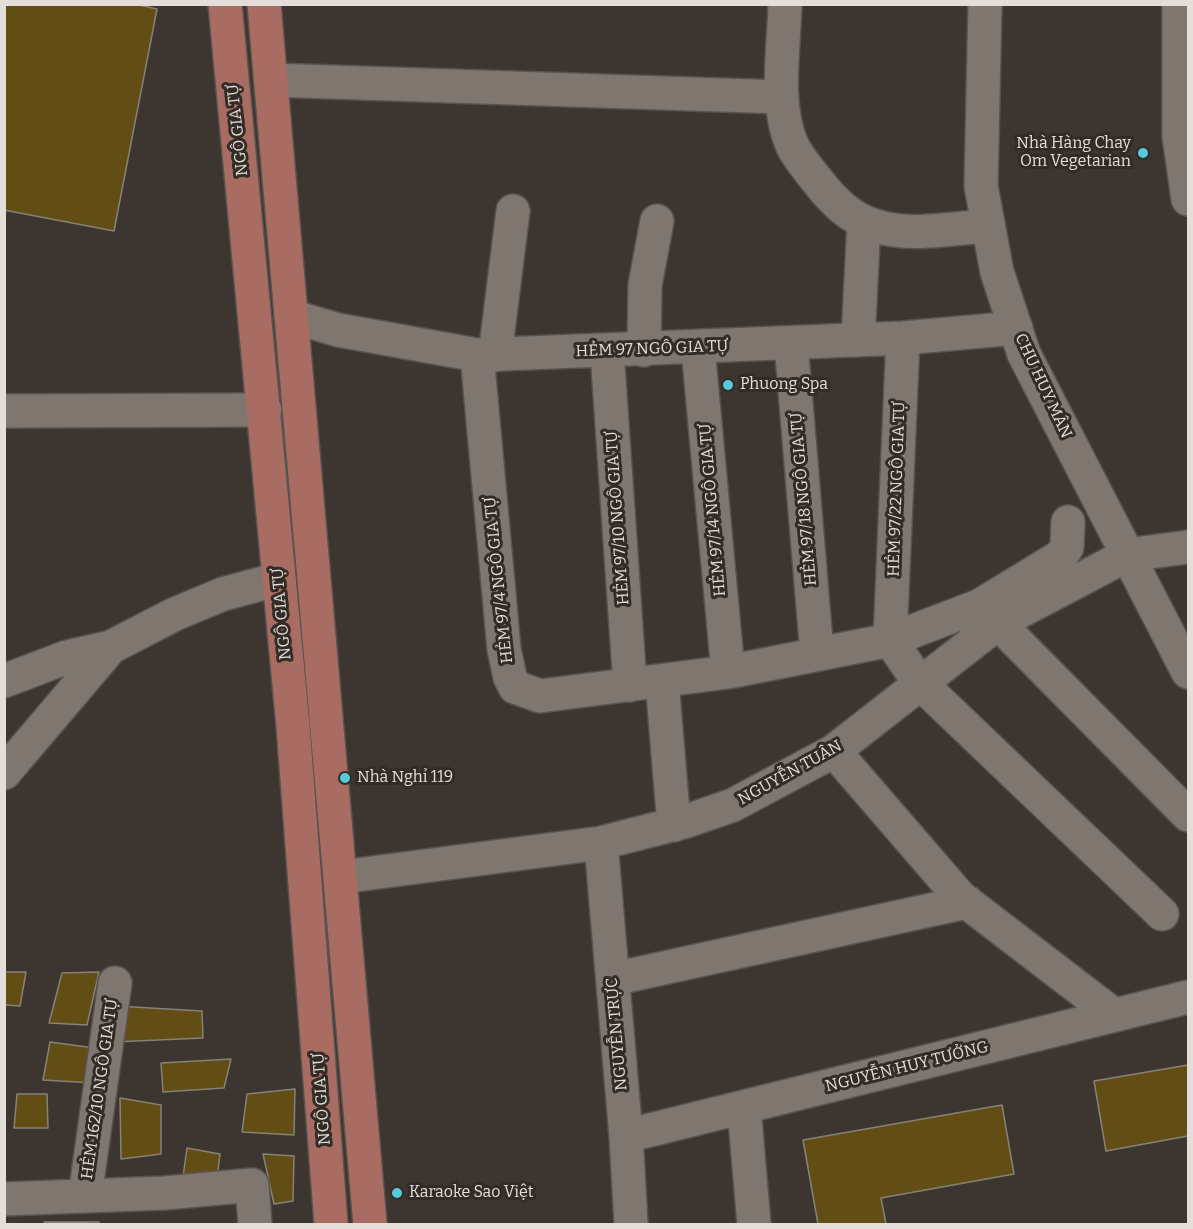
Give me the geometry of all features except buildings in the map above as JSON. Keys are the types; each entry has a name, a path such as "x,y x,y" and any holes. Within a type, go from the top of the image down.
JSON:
{"main road":[{"name":"NGÔ GIA TỰ","path":"225,4 265,410 331,1224"},
{"path":"264,4 370,1224"},
{"path":"255,305 291,316"},
{"path":"279,579 314,577"},
{"path":"304,881 341,877"}],"street":[{"path":"785,4 782,97 792,144 806,166 833,199 855,220 885,229 916,231 988,226"},
{"name":"CHU HUY MÂN","path":"985,4 981,186 997,272 1024,354 1188,672"},
{"path":"1179,4 1179,136 1187,187"},
{"path":"271,81 782,97"},
{"path":"486,355 513,211"},
{"path":"644,350 645,285 657,221"},
{"path":"858,340 864,222"},
{"name":"HẺM 97 NGÔ GIA TỰ","path":"291,316 338,330 486,355 903,338 1016,328"},
{"name":"HẺM 97/22 NGÔ GIA TỰ","path":"890,640 903,338"},
{"name":"HẺM 97/18 NGÔ GIA TỰ","path":"791,343 817,654"},
{"name":"HẺM 97/14 NGÔ GIA TỰ","path":"698,348 728,672"},
{"name":"HẺM 97/10 NGÔ GIA TỰ","path":"607,351 630,684"},
{"name":"HẺM 97/4 NGÔ GIA TỰ","path":"486,355 504,649 510,676 515,687 540,696 630,684"},
{"path":"4,411 265,410"},
{"path":"630,684 728,672 890,640 979,606 1061,556 1067,547 1068,522"},
{"name":"NGUYỄN TUÂN","path":"341,877 601,843 674,825 734,805 834,751 919,682 998,623 1127,555 1188,547"},
{"path":"4,681 67,657 111,647 175,614 223,594 279,579"},
{"path":"998,623 1188,815"},
{"path":"890,640 919,682 1162,914"},
{"path":"4,773 111,647"},
{"path":"662,681 674,825"},
{"path":"834,751 967,902 1114,1015"},
{"name":"NGUYỄN TRỰC","path":"601,843 626,1136 631,1224"},
{"path":"613,980 967,902"},
{"name":"HẺM 162/10 NGÔ GIA TỰ","path":"85,1196 115,983"},
{"name":"NGUYỄN HUY TƯỞNG","path":"626,1136 1188,997"},
{"path":"744,1107 754,1224"},
{"path":"4,1198 165,1193 252,1185 255,1224"}],"place":[{"name":"Nhà Hàng Chay Om Vegetarian","path":"1143,153"},
{"name":"Phuong Spa","path":"728,385"},
{"name":"Nhà Nghỉ 119","path":"345,778"},
{"name":"Karaoke Sao Việt","path":"397,1193"}]}
